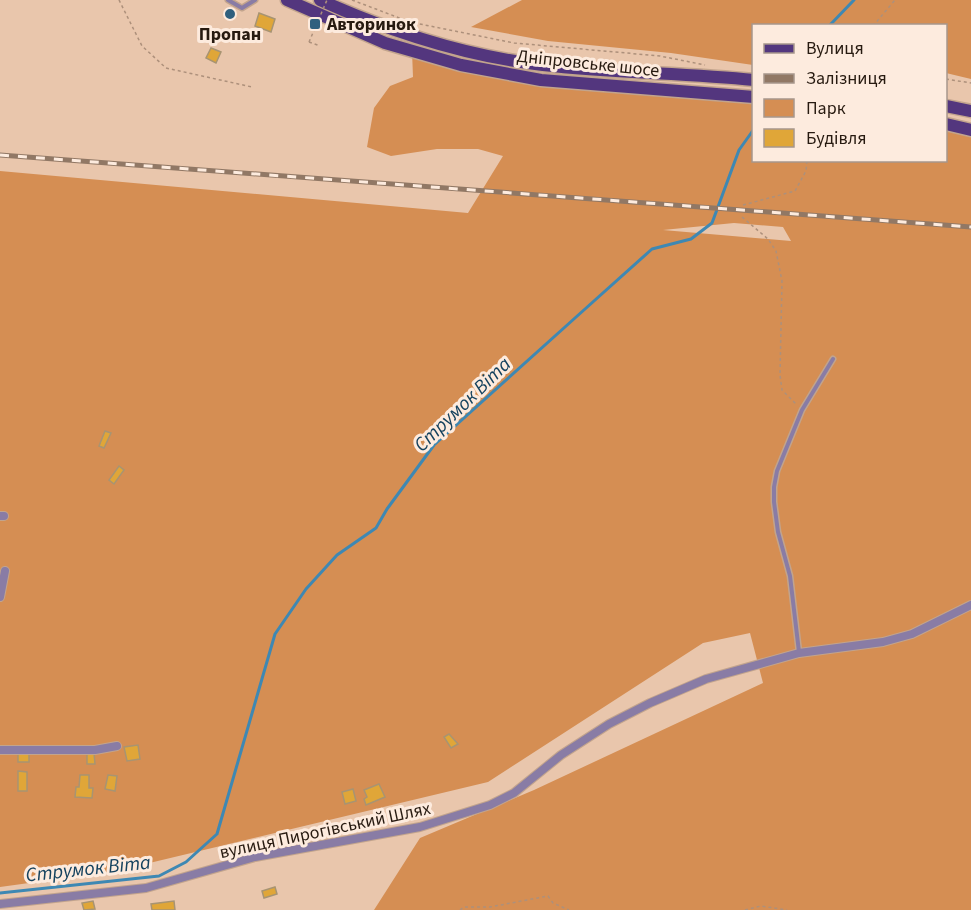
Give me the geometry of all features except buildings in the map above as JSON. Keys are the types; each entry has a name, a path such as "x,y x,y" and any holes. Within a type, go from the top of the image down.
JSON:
{"main road":[{"name":"Дніпровське шосе","path":"287,0 385,43 460,65 542,80 752,97"},
{"name":"Дніпровське шосе","path":"320,0 388,29 460,51 543,65 752,80"},
{"path":"947,106 971,111"},
{"path":"947,124 971,130"}],"street":[{"path":"0,597 4,571"},
{"name":"вулиця Пирогівський Шлях","path":"0,904 146,888 255,857 420,827 490,805 514,793 561,755 609,724 706,679 799,653 883,642 912,634 971,605"},
{"path":"0,750 95,750 117,746"}],"lane":[{"path":"228,0 242,8 255,0"},
{"path":"799,653 790,576 778,532 774,502 777,471 802,410 833,359"}],"path":[{"path":"119,0 142,46 166,68 252,87"},
{"path":"320,46 309,42 327,0"},
{"path":"352,0 410,22 514,43 660,56 708,65"},
{"path":"875,24 896,0"},
{"path":"947,79 971,83"},
{"path":"743,205 795,191 806,171 807,162"},
{"path":"742,217 768,239 776,251 782,280 780,375 782,390 802,410"},
{"path":"460,910 464,907 490,907 548,896 553,903 569,910"},
{"path":"745,910 760,906 787,910"}],"green space":[{"path":"522,0 971,0 971,79 947,73 947,24 752,24 752,65 671,53 548,41 471,27"},
{"path":"412,51 541,80 752,97 752,162 947,162 947,124 971,130 971,910 374,910 420,838 534,790 763,683 750,633 703,643 488,782 116,871 0,887 0,171 468,213 503,156 478,149 437,149 391,156 367,147 374,108 390,86 413,77","holes":["734,223 783,227 791,241 663,230"]}],"waterway":[{"name":"Струмок Віта","path":"831,24 854,0"},
{"name":"Струмок Віта","path":"0,893 159,876 186,862 217,834 275,634 306,589 337,555 376,528 387,509 434,445 652,249 691,239 712,223 739,150 752,132"}],"railway":[{"path":"0,155 971,227"}],"place":[{"name":"Пропан","path":"230,14"},
{"name":"Авторинок","path":"315,24"}]}
